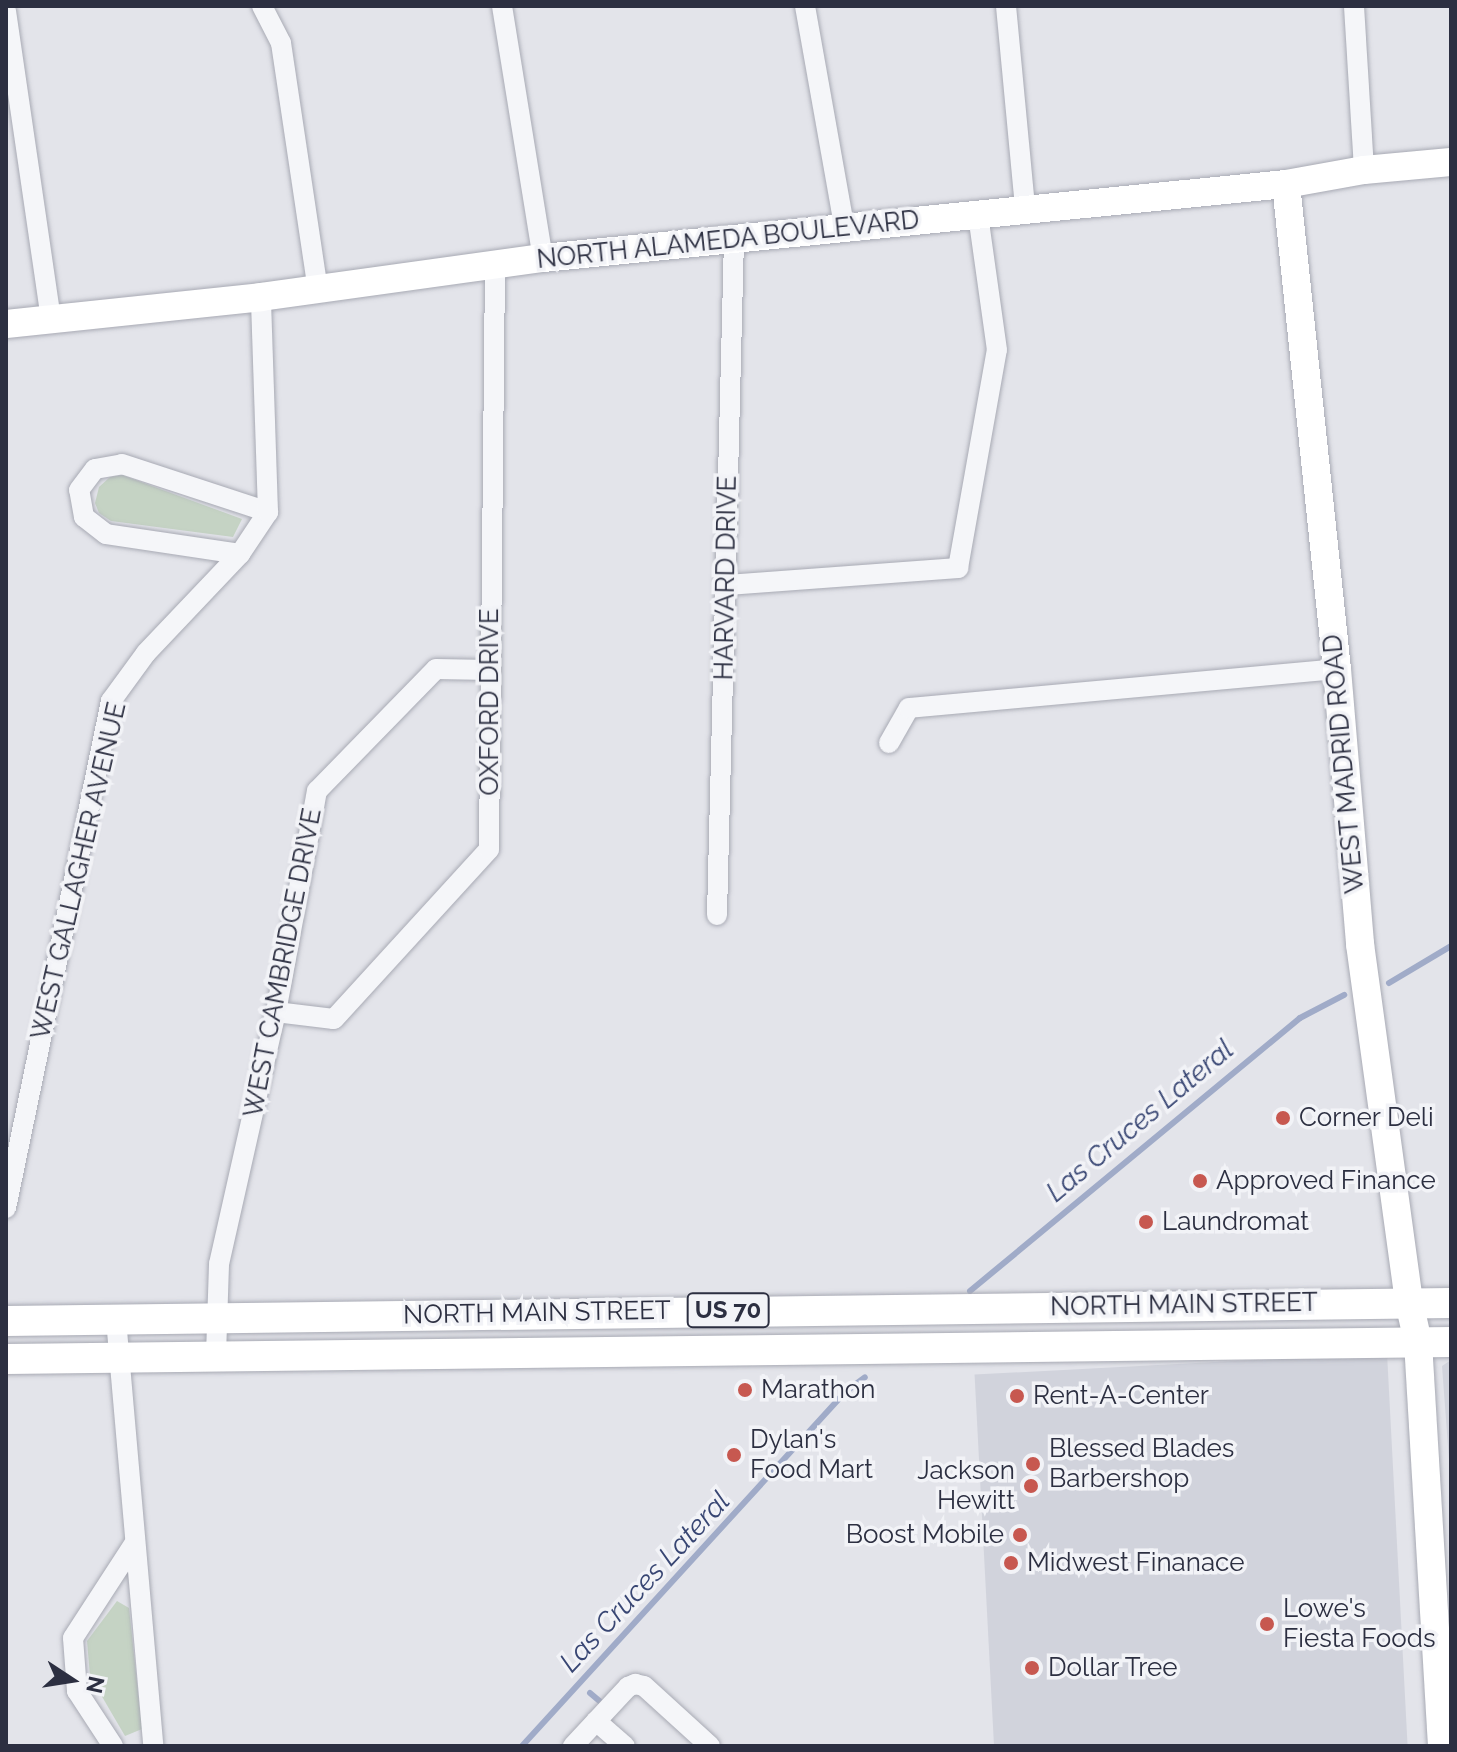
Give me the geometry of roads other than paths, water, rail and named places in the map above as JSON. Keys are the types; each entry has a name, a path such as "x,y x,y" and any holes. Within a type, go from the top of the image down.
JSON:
{"main road":[{"name":"NORTH MAIN STREET","path":"6,1321 1451,1303"},
{"path":"1080,1345 1081,1307"},
{"name":"NORTH MAIN STREET","path":"6,1359 1451,1342"}],"street":[{"path":"262,6 281,43 318,290"},
{"path":"502,6 543,258"},
{"path":"805,6 844,226"},
{"path":"1006,6 1025,208"},
{"path":"1354,6 1364,170"},
{"path":"6,11 51,318"},
{"name":"NORTH ALAMEDA BOULEVARD","path":"6,324 318,290 543,258 1286,184 1364,170 1451,162"},
{"name":"WEST MADRID ROAD","path":"1286,184 1337,669 1360,944 1409,1302 1418,1342 1442,1746"},
{"path":"727,585 958,568 997,350 978,214"},
{"name":"HARVARD DRIVE","path":"717,915 734,241"},
{"name":"OXFORD DRIVE","path":"276,1012 334,1019 489,849 495,266"},
{"path":"240,554 106,534 84,517 79,490 95,469 122,464 268,512 261,297"},
{"name":"WEST GALLAGHER AVENUE","path":"6,1208 111,701 146,653 240,554 268,512"},
{"name":"WEST CAMBRIDGE DRIVE","path":"216,1355 219,1264 276,1012 317,791 436,669 490,670"},
{"path":"889,743 909,708 1337,669"},
{"path":"116,1319 153,1746"},
{"path":"113,1746 77,1691 73,1638 134,1544"},
{"path":"573,1746 628,1687 644,1686 710,1746"},
{"path":"596,1721 625,1746"}],"waterway":[{"name":"Las Cruces Lateral","path":"1389,983 1451,946"},
{"name":"Las Cruces Lateral","path":"970,1291 1300,1018 1344,995"},
{"name":"Las Cruces Lateral","path":"522,1746 844,1393 865,1377"},
{"path":"590,1693 603,1704"}],"place":[{"name":"Corner Deli","path":"1283,1118"},
{"name":"Approved Finance","path":"1200,1181"},
{"name":"Laundromat","path":"1146,1222"},
{"name":"Marathon","path":"745,1390"},
{"name":"Rent-A-Center","path":"1017,1396"},
{"name":"Dylan's Food Mart","path":"734,1455"},
{"name":"Blessed Blades Barbershop","path":"1033,1464"},
{"name":"Jackson Hewitt","path":"1031,1486"},
{"name":"Boost Mobile","path":"1020,1535"},
{"name":"Midwest Finanace","path":"1011,1563"},
{"name":"Lowe's Fiesta Foods","path":"1267,1624"},
{"name":"Dollar Tree","path":"1032,1668"}]}
